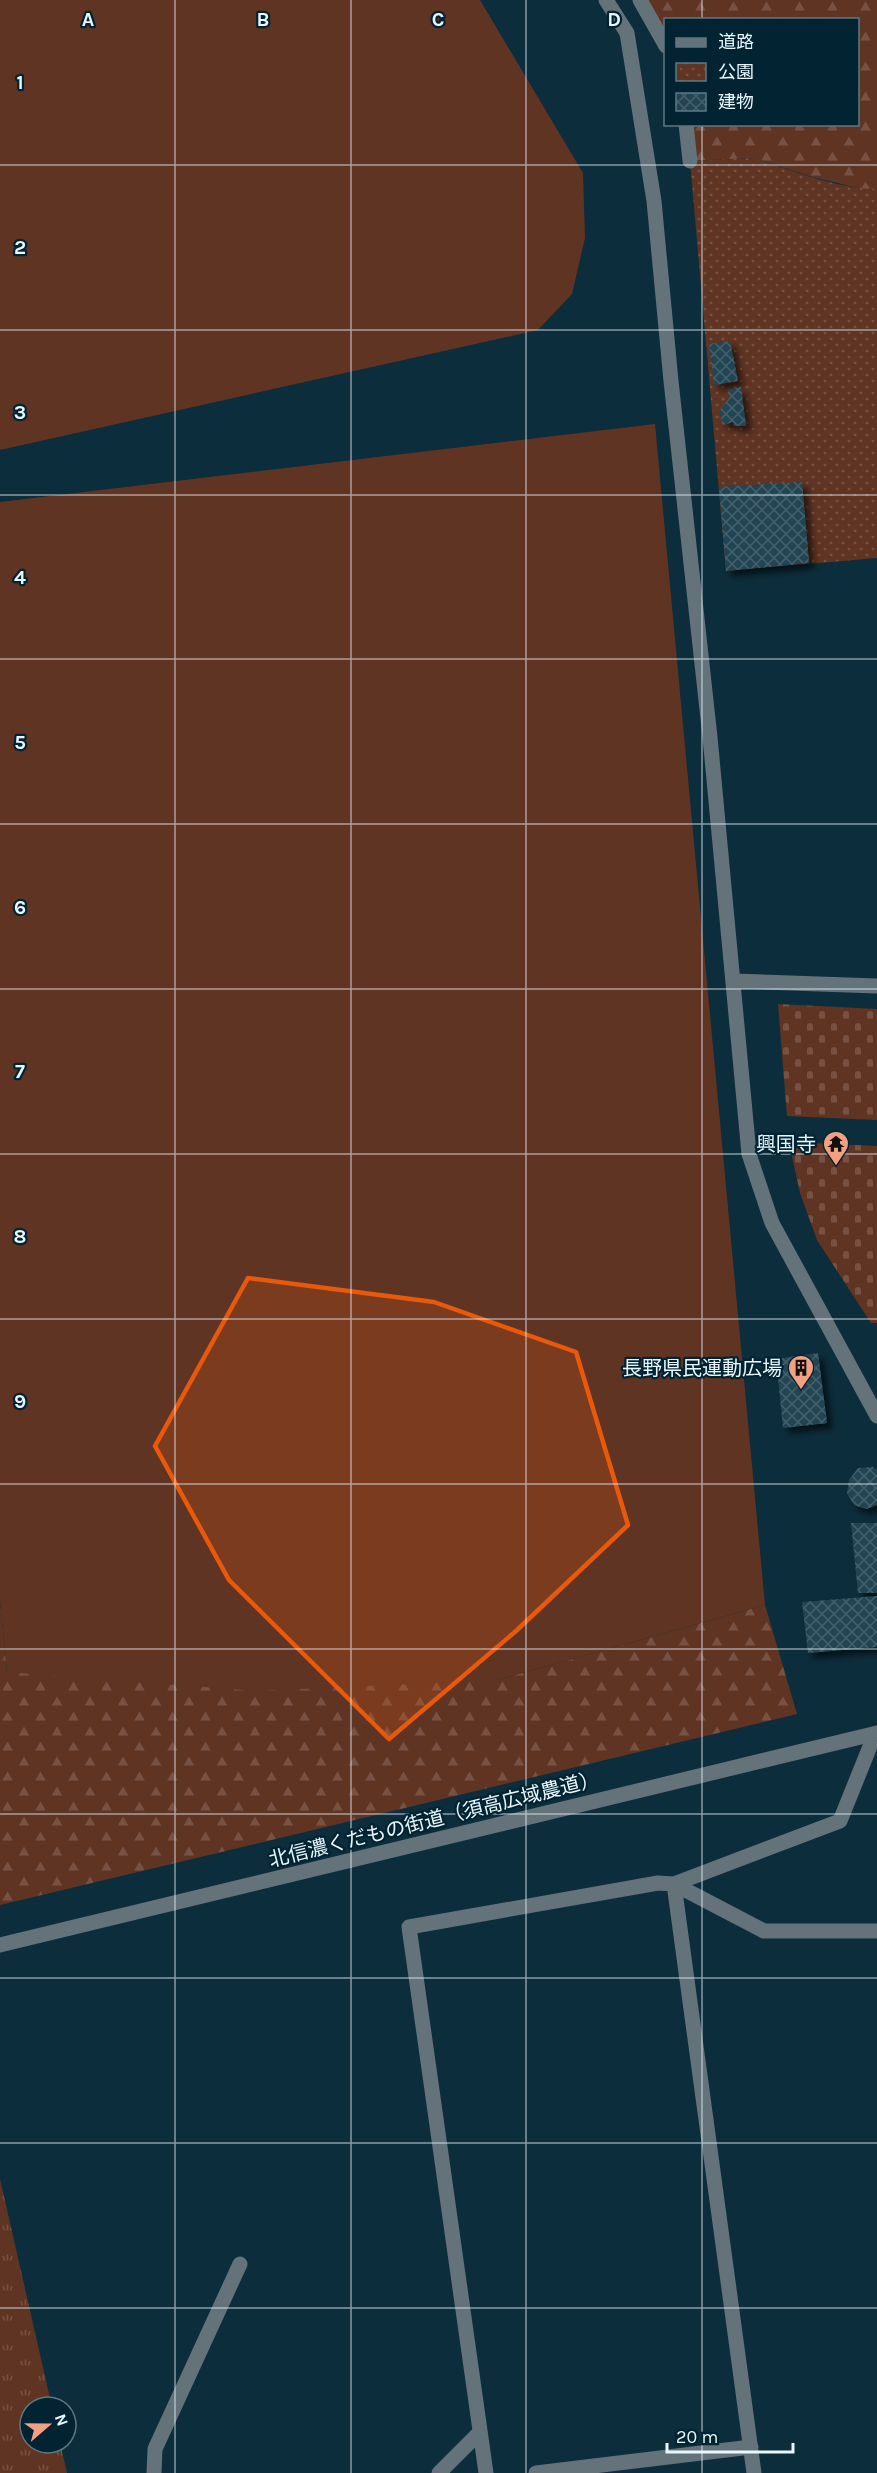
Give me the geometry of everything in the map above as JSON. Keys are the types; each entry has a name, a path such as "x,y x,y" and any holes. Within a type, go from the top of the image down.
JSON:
{"street":[{"path":"606,0 627,33 654,201 671,381 710,736 749,1154 772,1223 877,1416"},
{"path":"640,0 664,42"},
{"path":"686,126 690,160"},
{"path":"733,981 877,986"},
{"path":"674,1884 840,1821 876,1734"},
{"name":"北信濃くだもの街道（須高広域農道）","path":"0,1945 876,1734"},
{"path":"486,2473 410,1927 658,1883 674,1884 764,1931 877,1931"},
{"path":"674,1884 754,2473"},
{"path":"154,2473 155,2449 240,2264"},
{"path":"439,2473 480,2432"},
{"path":"536,2473 751,2447"}],"highlighted area":[{"path":"248,1278 434,1302 576,1352 628,1525 516,1631 389,1739 229,1580 155,1446"}],"green space":[{"path":"0,0 480,0 583,173 585,238 572,294 538,330 0,450"},
{"path":"640,0 877,0 877,189 862,189 809,176 754,158 690,161 686,126 859,126 859,18 664,18 664,44"},
{"path":"754,158 830,182 877,189 877,558 726,571 690,161"},
{"path":"655,424 765,1605 497,1680 257,1691 7,1672 0,1601 0,502"},
{"path":"778,1004 877,1009 877,1120 787,1116"},
{"path":"789,1142 877,1146 877,1323 871,1323 817,1240 800,1193"},
{"path":"0,1601 7,1672 497,1680 765,1605 797,1714 0,1905"},
{"path":"0,2179 49,2395 18,2395 18,2455 63,2455 67,2473 0,2473"}],"building":[{"path":"730,341 738,381 714,385 709,344"},
{"path":"741,387 746,426 734,426 733,422 723,425 719,411 730,397 728,390"},
{"path":"802,482 809,563 726,571 719,487"},
{"name":"長野県民運動広場","path":"818,1353 827,1423 783,1428 776,1359"},
{"path":"873,1467 877,1470 877,1505 866,1509 854,1505 847,1493 849,1480 858,1468"},
{"path":"851,1523 877,1523 877,1593 858,1593"},
{"path":"877,1596 877,1647 808,1653 802,1602"}],"place":[{"name":"興国寺","path":"836,1167"},
{"name":"長野県民運動広場","path":"801,1391"}]}
